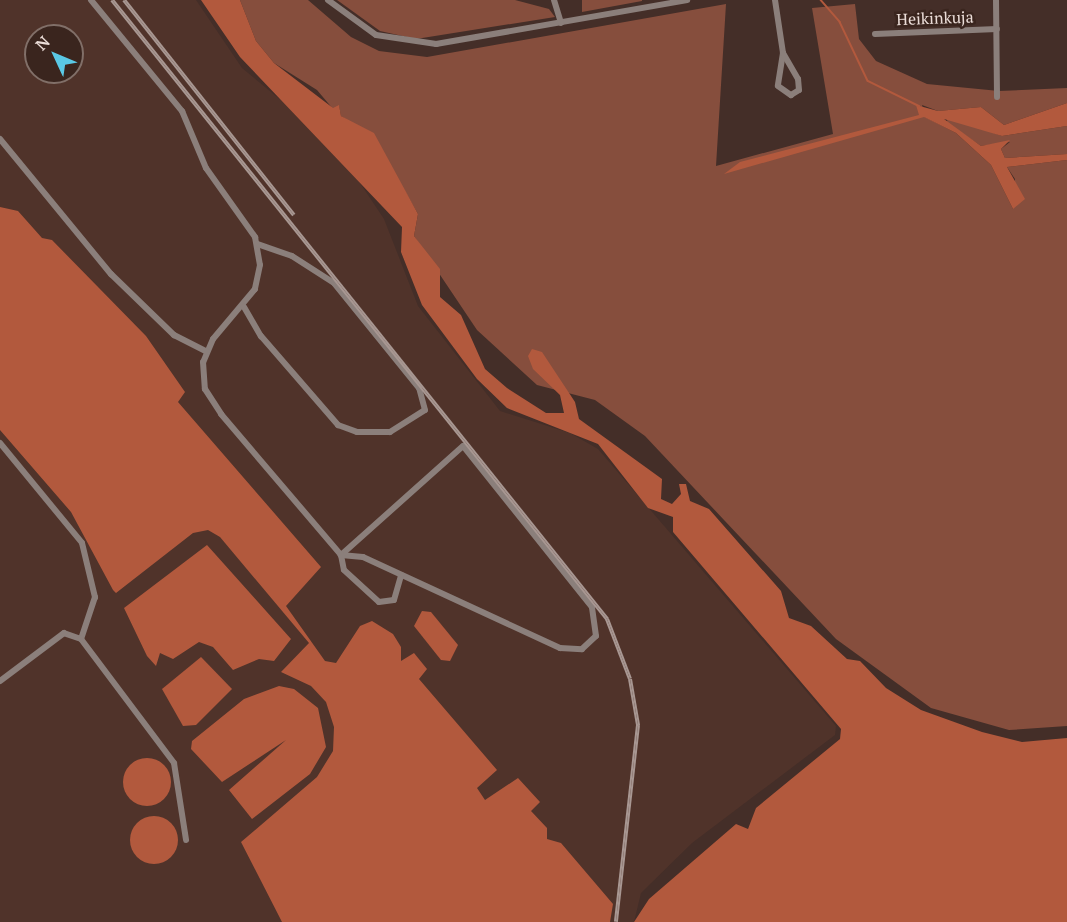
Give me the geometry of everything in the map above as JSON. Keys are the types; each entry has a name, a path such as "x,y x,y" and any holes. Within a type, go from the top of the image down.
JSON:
{"street":[{"path":"92,0 182,111 206,168 249,224 257,244 259,276 244,307 207,352 202,378 211,400 341,555 344,570 379,602 394,600 401,575"},
{"path":"328,0 361,28 413,44 561,23 659,3 687,0"},
{"path":"554,0 561,23"},
{"path":"775,0 783,53 799,84 789,95 777,86 783,53"},
{"path":"996,0 997,97"},
{"name":"Heikinkuja","path":"875,34 997,29"},
{"path":"0,139 111,274 174,335 207,352"},
{"path":"244,307 261,336 338,425 357,432 390,432 425,410 419,388 334,283 292,256 257,244"},
{"path":"0,443 65,519 89,560 95,605 81,639"},
{"path":"463,446 592,607 597,636 582,649 560,648 363,557 341,555 463,446"},
{"path":"0,681 60,635 81,639 174,763 186,840"}],"shaded area":[{"path":"0,0 196,0 242,68 299,115 352,171 384,219 418,306 500,411 570,433 598,449 836,726 835,735 692,843 641,893 634,922 0,922"},
{"path":"201,0 240,0 256,41 274,63 333,108 339,105 341,116 374,133 418,214 414,236 440,269 440,297 461,315 485,369 507,388 546,413 564,413 560,395 533,369 528,356 532,349 542,352 575,402 579,419 662,479 661,499 672,504 681,494 679,484 686,484 690,501 709,509 781,591 789,618 811,626 847,659 860,661 886,688 921,710 982,732 1022,742 1067,738 1067,922 634,922 649,899 736,824 748,829 756,808 840,739 841,729 673,532 673,517 648,508 598,444 507,408 477,379 422,305 401,252 402,227 240,57"},
{"path":"240,0 308,0 351,37 379,51 427,57 726,4 716,166 833,134 812,8 855,4 859,39 876,61 927,84 999,91 1067,88 1067,103 1004,125 981,107 938,111 922,105 925,117 956,133 991,165 1013,209 1015,179 1007,167 1067,160 1067,726 1009,730 931,708 836,639 645,436 595,400 537,385 477,330 414,236 418,214 375,139 341,116 339,106 333,109 317,90 274,63 256,41"},
{"path":"337,0 515,0 549,9 555,17 416,39 380,31"},
{"path":"582,0 642,0 642,1 582,12"},
{"path":"1067,103 1067,126 1002,136 944,119 981,146 1010,140 1001,149 1005,158 1067,154 1067,160 1007,167 1025,199 1013,209 991,165 956,133 924,117 724,174 740,162 919,115 916,105 938,111 981,107 1004,125"},
{"path":"950,117 1002,136 1067,126 1067,154 1005,158 1001,149 1010,142 981,146 946,122"},
{"path":"0,207 18,211 42,238 52,240 146,336 185,392 178,402 321,567 286,606 325,661 336,663 360,626 372,621 393,634 401,647 401,661 414,653 427,669 419,679 497,770 477,788 485,800 518,778 540,802 531,811 547,828 547,839 561,843 613,904 610,922 282,922 241,842 317,777 333,751 334,727 326,702 311,686 281,672 309,643 220,537 208,530 193,533 116,593 113,590 71,512 0,430"},
{"path":"207,545 291,639 274,661 259,659 233,670 213,647 199,642 173,659 160,653 156,666 147,656 124,608"},
{"path":"422,611 431,612 458,645 450,661 441,660 414,626"},
{"path":"201,657 232,689 196,725 183,726 162,689"},
{"path":"279,686 294,689 318,708 326,747 310,774 252,819 229,790 286,740 222,782 191,749 192,741 244,699"},
{"path":"142,758 152,758 164,765 171,777 171,787 164,799 152,806 142,806 127,795 123,787 123,777 134,762"},
{"path":"154,816 171,823 178,840 171,857 154,864 137,857 130,840 137,823"}],"waterway":[{"path":"821,0 840,22 868,81 919,106"}],"railway":[{"path":"112,0 607,619 630,679 638,725 616,922"},
{"path":"124,0 294,215"}]}
